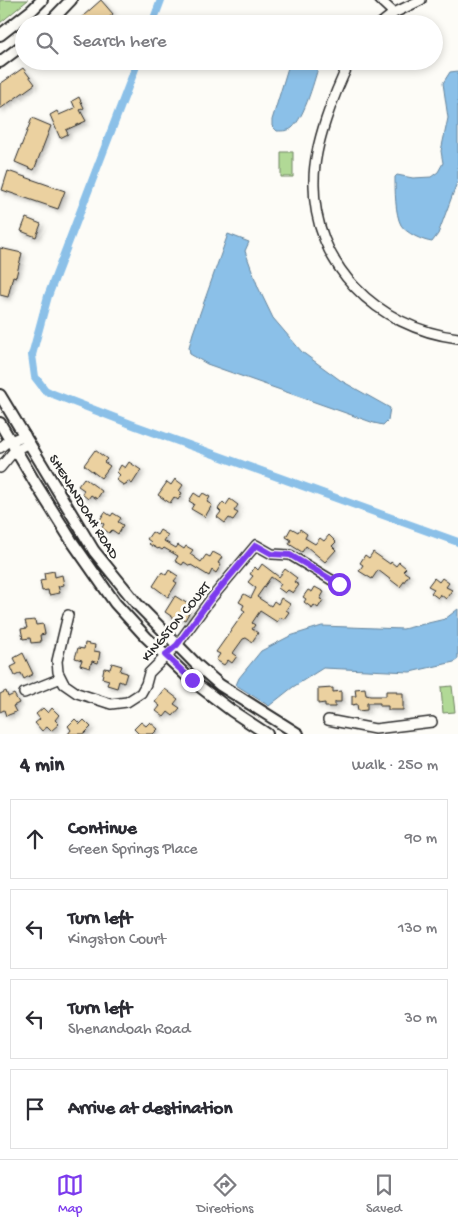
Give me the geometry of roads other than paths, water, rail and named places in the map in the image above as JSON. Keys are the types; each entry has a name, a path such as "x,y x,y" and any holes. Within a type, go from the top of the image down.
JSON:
{"street":[{"path":"25,15 42,0"},
{"path":"57,15 71,0"},
{"path":"380,0 394,13"},
{"path":"391,15 421,0"},
{"path":"0,34 15,23"},
{"path":"0,62 15,51"},
{"path":"347,70 322,134 315,163 314,199 322,234 341,271 365,298 379,309 410,326 458,338"},
{"name":"SHENANDOAH ROAD","path":"0,395 94,551 137,604 220,685 298,734"},
{"name":"SHENANDOAH ROAD","path":"0,423 71,540 115,603 192,680 267,734"},
{"path":"0,448 27,439"},
{"path":"0,468 13,445"},
{"name":"KINGSTON COURT","path":"61,678 68,688 77,693 111,704 122,704 132,700 141,693 149,673 177,645 210,600 256,545 272,554 290,555 345,588"},
{"path":"24,693 61,678 58,672 57,661 68,615"},
{"path":"328,720 374,732 432,722"}],"water":[{"path":"287,70 317,70 309,97 297,123 289,130 277,131 272,126 272,120"},
{"path":"458,71 458,180 438,234 432,242 415,236 401,225 396,208 395,177 397,175 413,178 431,177 438,172 443,163 441,151 448,118 443,83 450,72"},
{"path":"228,234 249,242 245,251 258,287 273,318 302,352 340,380 390,408 388,420 383,425 207,364 190,354 189,347 193,333"},
{"path":"458,609 458,659 454,662 410,672 323,668 293,687 269,706 236,685 239,678 261,651 290,636 322,626 403,629 445,619"}],"waterway":[{"path":"155,15 161,0"},
{"path":"135,70 48,296 32,355 35,377 45,390 53,394 136,426 458,542"}]}
